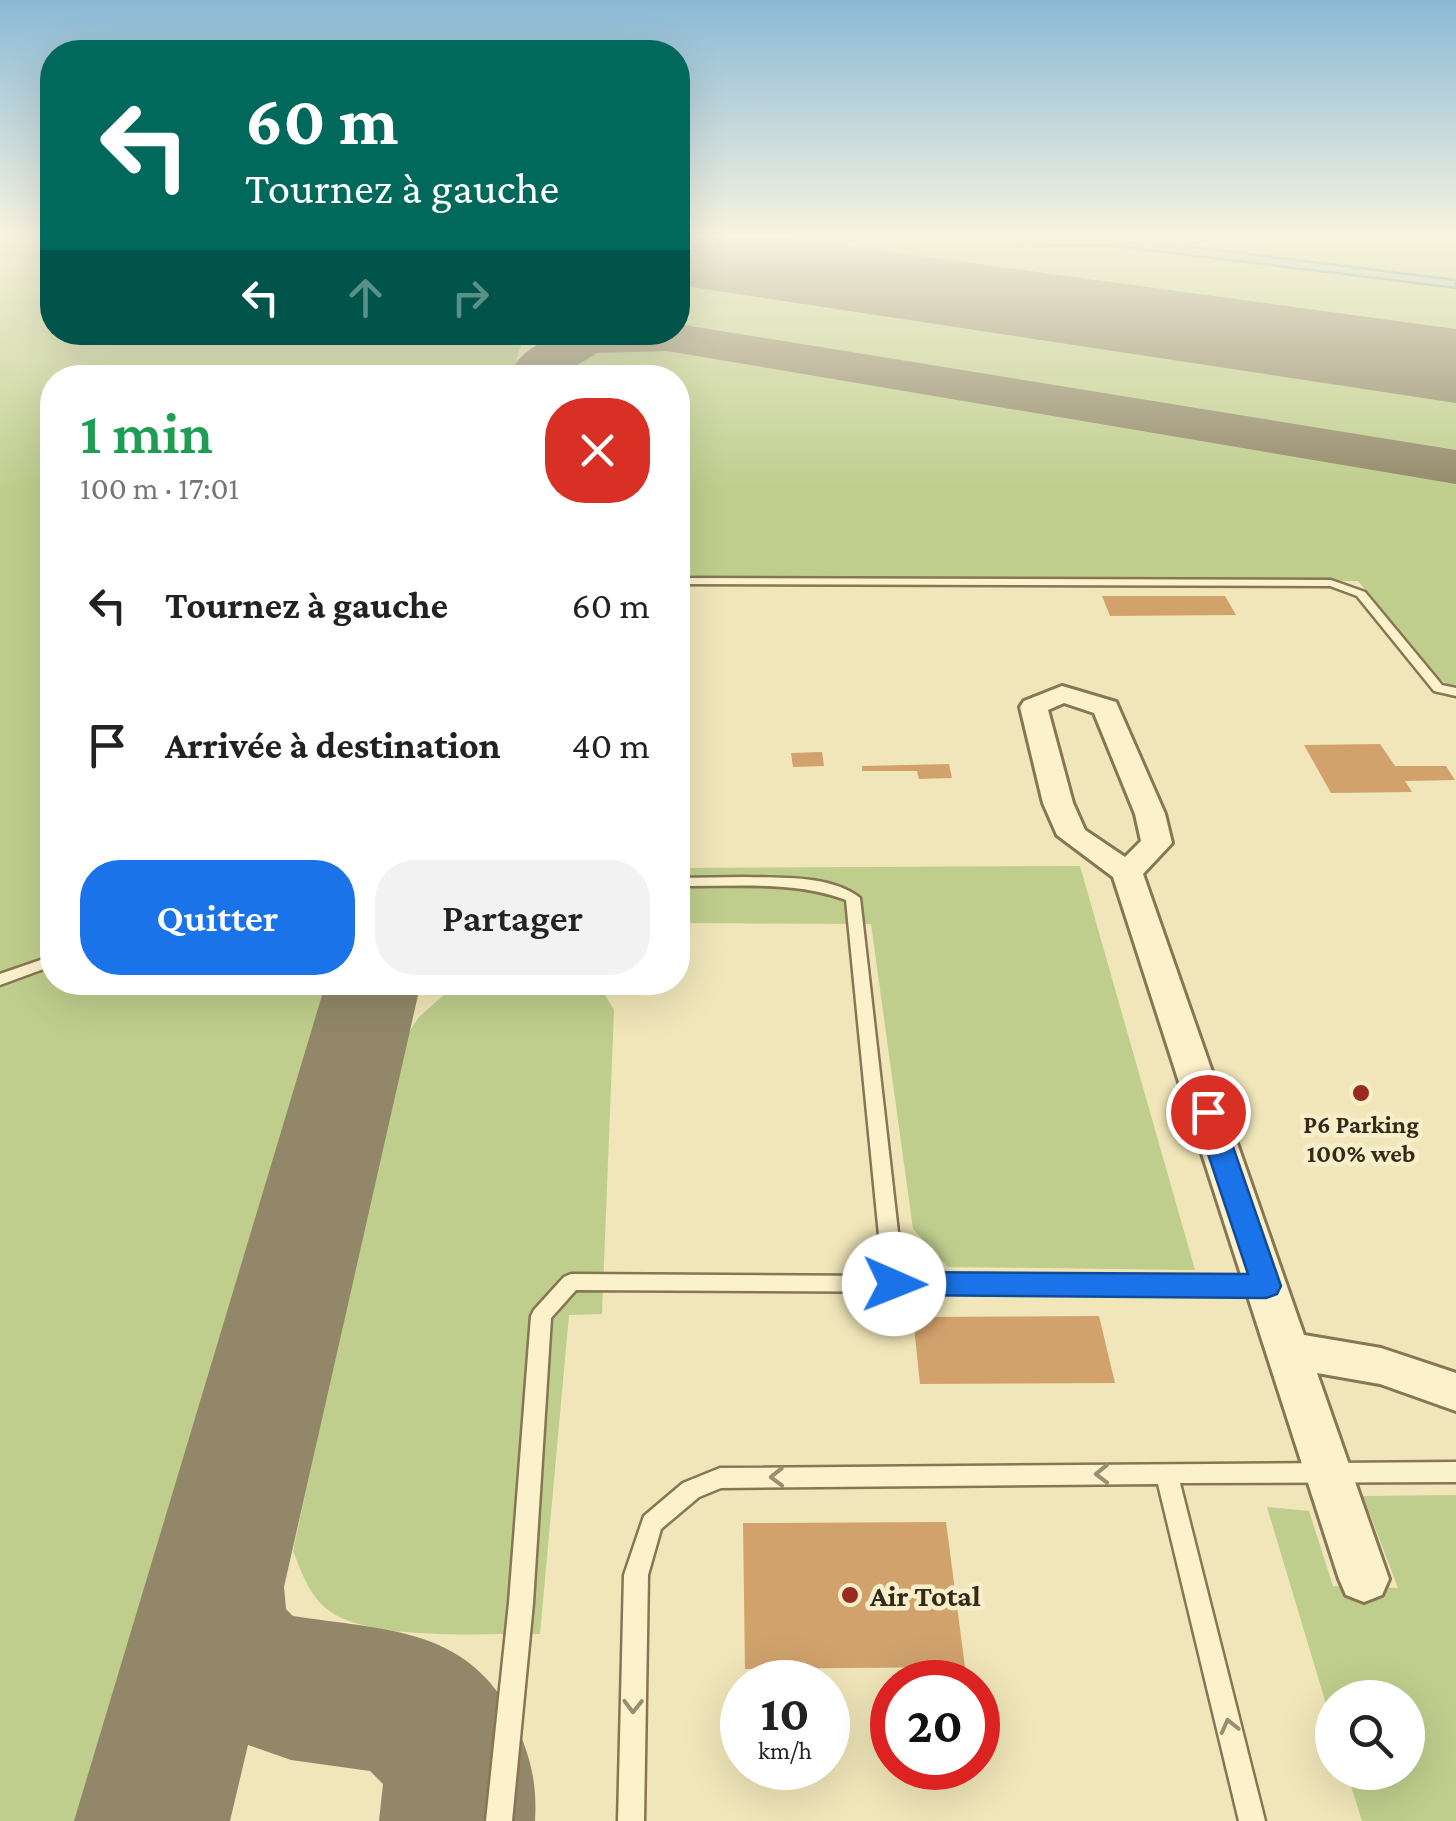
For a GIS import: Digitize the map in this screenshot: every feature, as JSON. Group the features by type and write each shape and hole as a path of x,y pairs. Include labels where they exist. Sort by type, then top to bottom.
{"street":[{"path":"1127,872 1157,844 1150,814 1106,708 1062,694 1034,706 1058,803 1072,835 1127,872 1364,1579"},
{"path":"1288,1350 1381,1366 1456,1392"}],"lane":[{"path":"690,582 1331,583 1361,594 1438,688 1456,692"},
{"path":"690,882 805,885 836,890 853,898 894,1284"},
{"path":"0,980 40,965"},
{"path":"499,1821 521,1603 542,1316 572,1282 1266,1286"},
{"path":"631,1821 636,1575 652,1523 690,1490 720,1478 1456,1472"},
{"path":"1167,1474 1252,1821"}],"green space":[{"path":"0,322 40,322 40,345 521,345 515,365 40,365 40,995 327,995 81,1821 0,1821"},
{"path":"690,322 1063,322 1456,379 1456,458 690,333"},
{"path":"1242,322 1456,322 1456,352"},
{"path":"677,348 1456,478 1456,689 1438,678 1358,581 690,577 690,365 563,365 599,349"},
{"path":"1080,866 1195,1270 948,1267 913,1229 871,924 690,923 690,868"},
{"path":"444,995 605,995 614,1010 602,1314 569,1315 540,1634 429,1634 347,1620 316,1598 293,1551 403,1041 419,1017"},
{"path":"1456,1495 1456,1821 1362,1821 1352,1790 1425,1790 1425,1680 1319,1680 1267,1507 1309,1511 1333,1586 1398,1588 1363,1496"}],"building":[{"path":"1102,596 1225,596 1236,615 1110,616"},
{"path":"1380,744 1395,766 1446,766 1455,780 1405,781 1412,792 1331,793 1304,745"},
{"path":"822,752 824,766 793,767 791,753"},
{"path":"949,764 952,778 919,779 917,771 862,771 862,766"},
{"path":"1099,1316 1115,1383 920,1384 913,1317"},
{"name":"Air Total","path":"946,1522 964,1660 870,1660 870,1668 850,1668 850,1660 745,1660 743,1523"}],"taxiway":[{"path":"690,340 1456,467"},
{"path":"541,365 574,345"},
{"path":"152,1821 371,995"},
{"path":"214,1587 217,1623 227,1650 244,1668 291,1688 393,1702 431,1725 449,1749 459,1775 457,1821"}],"runway":[{"path":"1150,322 1456,366"}],"place":[{"name":"P6 Parking 100% web","path":"1361,1093"},
{"name":"Air Total","path":"850,1595"}],"route":[{"path":"894,1284 1266,1286 1208,1112"}]}
